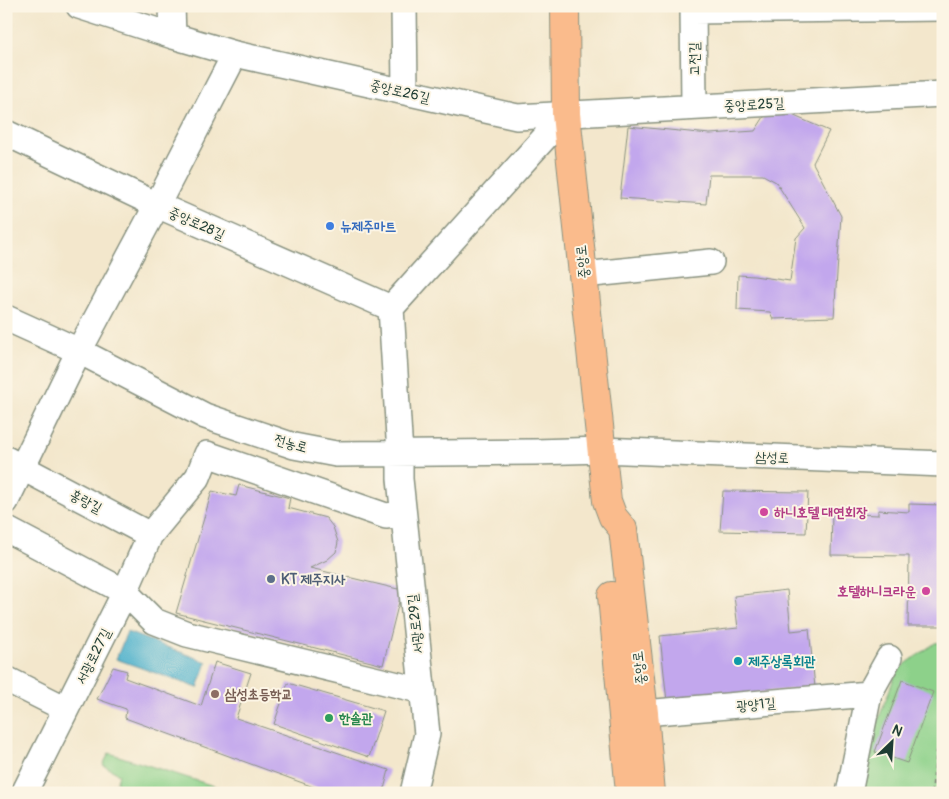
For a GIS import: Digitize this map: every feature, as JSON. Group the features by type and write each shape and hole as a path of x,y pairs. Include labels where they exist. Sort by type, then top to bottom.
{"main road":[{"name":"중앙로","path":"564,6 566,114 607,501 612,517 623,529 651,793"},
{"name":"중앙로","path":"612,517 606,528 630,793"}],"street":[{"name":"중앙로26길","path":"79,6 235,54 517,117 566,114"},
{"path":"172,6 173,36"},
{"path":"404,6 405,92"},
{"name":"고전길","path":"694,107 693,9 943,8"},
{"path":"6,501 15,463 79,351 235,54"},
{"name":"중앙로25길","path":"566,114 943,94"},
{"path":"400,454 391,308 566,114"},
{"name":"중앙로28길","path":"6,133 157,205 391,308"},
{"path":"583,276 711,262"},
{"name":"전농로","path":"6,318 79,351 205,416 294,446 336,454 602,450"},
{"name":"삼성로","path":"602,450 943,464"},
{"name":"서광로27길","path":"24,793 155,528 198,477 207,454 386,516 403,514"},
{"name":"서광로29길","path":"400,454 403,514 427,734 413,793"},
{"name":"홍랑길","path":"15,463 155,528"},
{"path":"6,529 125,592 154,622 187,634 423,691"},
{"path":"850,793 869,694 889,658"},
{"path":"6,679 66,709"},
{"name":"광양1길","path":"644,713 869,694"}],"path":[{"path":"932,793 937,752 943,742"}],"green space":[{"path":"943,642 943,793 861,793 869,744 897,670 935,643"},
{"path":"109,753 236,793 113,793 119,774 103,765"}],"water":[{"path":"127,632 207,662 198,688 116,659"}],"building":[{"path":"771,106 829,131 813,163 841,216 834,317 773,319 770,312 737,310 738,275 790,281 796,238 805,228 776,182 763,175 709,175 706,204 620,198 628,126 710,134 755,131"},
{"name":"KT 제주지사","path":"239,485 290,498 288,508 326,518 333,527 338,542 336,552 327,560 310,568 402,590 383,665 176,613 212,491 236,496"},
{"name":"하니호텔 대연회장","path":"723,491 808,492 806,533 720,531"},
{"name":"호텔하니크라운","path":"909,504 943,505 943,626 908,626 909,556 831,555 832,513 878,515 878,510 909,512"},
{"name":"제주상록회관","path":"787,590 791,631 809,629 815,687 667,702 660,636 738,628 734,596"},
{"name":"삼성초등학교","path":"215,662 251,673 236,718 389,770 383,793 364,793 360,791 360,793 330,793 125,718 126,709 97,699 113,667 127,671 125,678 201,706"},
{"path":"902,680 933,692 907,763 875,752"},
{"name":"한솔관","path":"288,683 384,711 369,757 274,724"}],"place":[{"name":"뉴제주마트","path":"330,226"},
{"name":"하니호텔 대연회장","path":"764,512"},
{"name":"KT 제주지사","path":"271,579"},
{"name":"호텔하니크라운","path":"926,591"},
{"name":"제주상록회관","path":"738,661"},
{"name":"삼성초등학교","path":"215,694"},
{"name":"한솔관","path":"329,718"}]}
